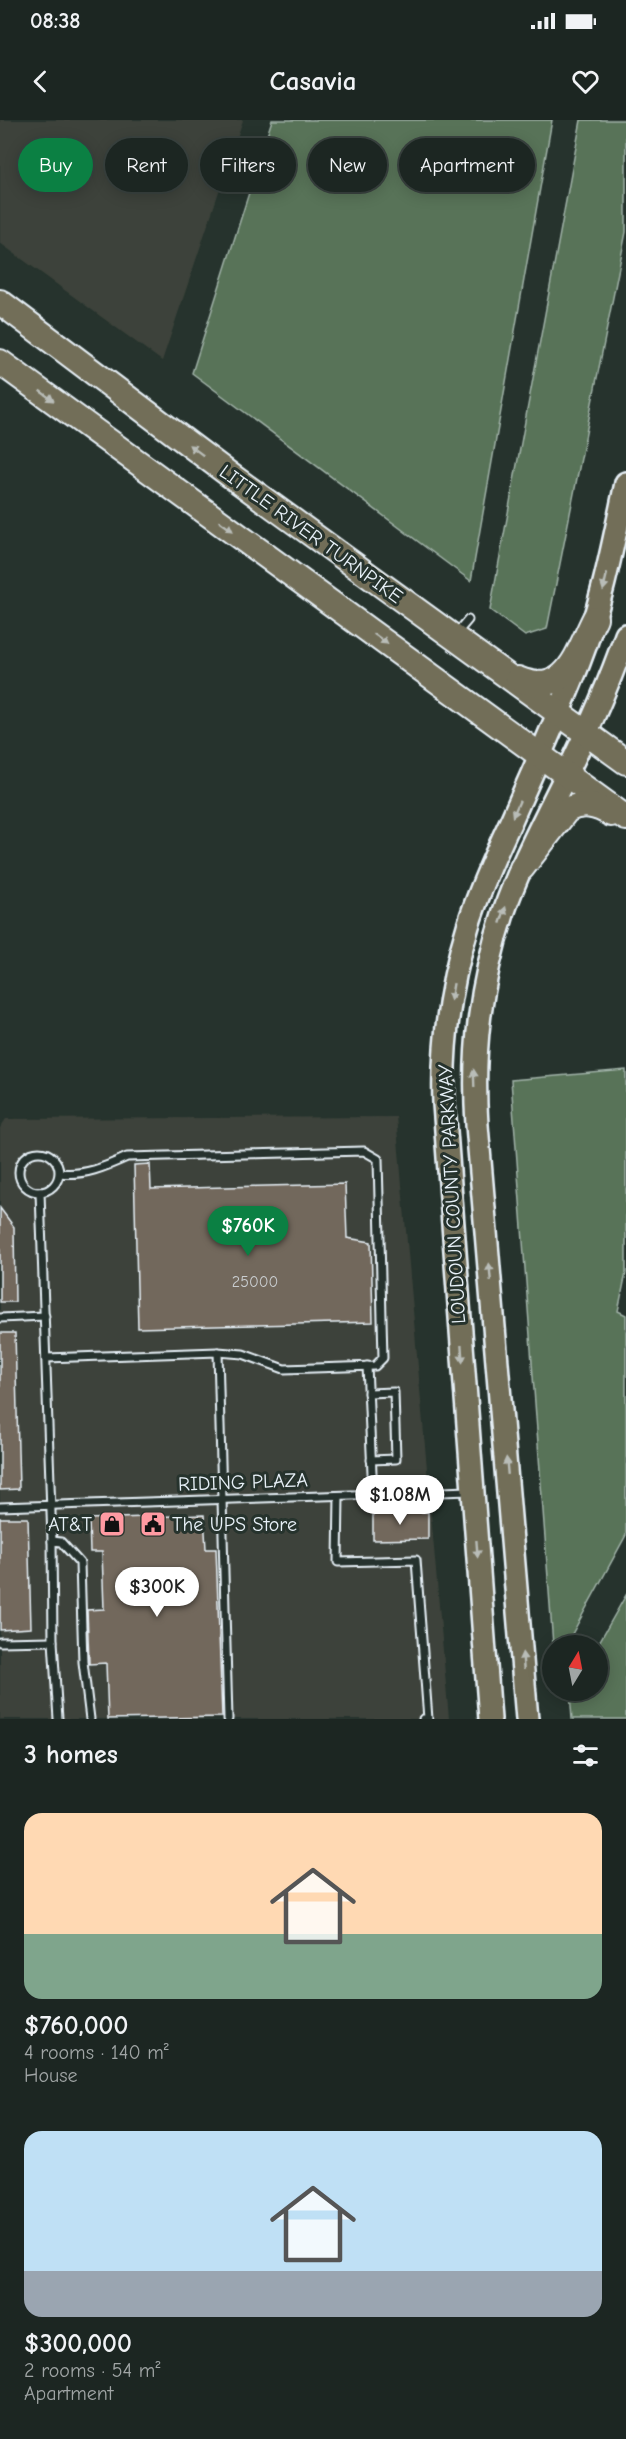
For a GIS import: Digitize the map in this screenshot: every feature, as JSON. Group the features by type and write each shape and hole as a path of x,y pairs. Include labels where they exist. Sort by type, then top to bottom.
{"highway":[{"name":"LITTLE RIVER TURNPIKE","path":"0,302 221,468 461,629 493,666 626,762"},
{"path":"0,362 626,820"},
{"path":"493,666 529,683 547,685 569,668 595,618"},
{"path":"522,868 559,818 575,806 598,807 626,820"}],"main road":[{"name":"LOUDOUN COUNTY PARKWAY","path":"490,1719 444,1104 443,1068 447,1025 460,954 474,908 557,712 602,597 626,483"},
{"name":"LOUDOUN COUNTY PARKWAY","path":"527,1719 477,1125 474,1067 477,1024 488,963 504,912 522,868 608,685 626,635"}],"lane":[{"path":"39,1151 52,1155 59,1166 60,1173 51,1188 40,1192 28,1189 21,1179 20,1166 27,1156 39,1151"},
{"path":"46,1358 218,1352 243,1354 284,1369 375,1366 382,1358 383,1348 378,1159 364,1151 127,1157 103,1168 73,1175 60,1173"},
{"path":"40,1192 52,1541 53,1641 58,1719"},
{"path":"0,1318 45,1316"},
{"path":"218,1352 228,1719"},
{"path":"368,1366 372,1494"},
{"path":"368,1393 394,1392 396,1459 371,1460"},
{"name":"RIDING PLAZA","path":"0,1507 473,1490"},
{"path":"339,1496 338,1562 416,1560 428,1719 423,1719"},
{"path":"52,1541 62,1542 80,1563 82,1662 90,1719"},
{"path":"0,1642 53,1641"}],"shaded area":[{"path":"0,120 243,120 237,138 200,138 200,192 219,192 162,361 0,243"},
{"path":"396,1117 449,1719 0,1719 0,1128 6,1119"}],"green space":[{"path":"272,120 552,120 471,581 192,373 249,192 296,192 296,138 266,138"},
{"path":"581,120 626,120 626,232 547,629 525,636 490,610"},
{"path":"626,1070 626,1273 618,1311 626,1315 626,1535 571,1635 552,1635 511,1080"},
{"path":"626,1595 626,1719 572,1719 571,1701 608,1701 608,1635 603,1635"}],"building":[{"path":"150,1164 151,1189 345,1184 347,1238 371,1242 373,1322 138,1328 134,1165"},
{"path":"0,1208 14,1227 15,1302 0,1302"},
{"path":"0,1333 15,1333 19,1489 0,1490"},
{"path":"428,1512 428,1539 373,1540 373,1513"},
{"path":"204,1515 206,1549 216,1549 222,1717 108,1719 106,1663 89,1664 87,1610 104,1609 102,1552 90,1552 89,1519"},
{"path":"0,1518 28,1518 31,1628 0,1630"}],"place":[{"name":"AT&T","path":"112,1524"},
{"name":"The UPS Store","path":"153,1524"}]}
